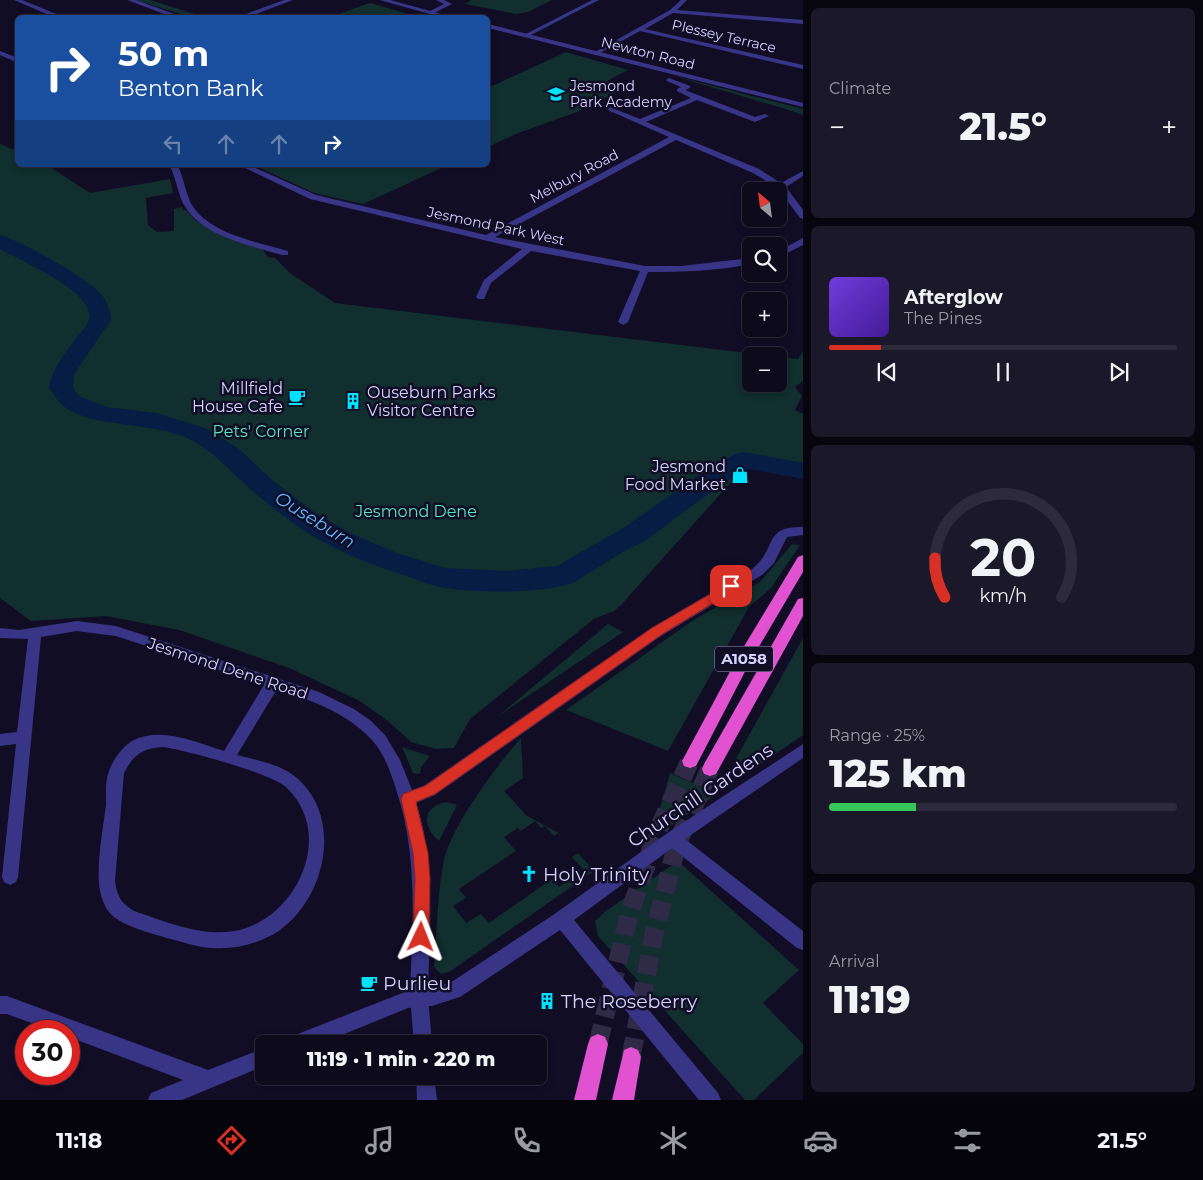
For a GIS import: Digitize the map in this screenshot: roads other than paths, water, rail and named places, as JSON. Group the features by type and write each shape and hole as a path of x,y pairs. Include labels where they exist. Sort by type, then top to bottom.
{"highway":[{"name":"A1058","path":"690,762 745,657 803,560"},
{"name":"A1058","path":"710,769 803,603"},
{"path":"584,1100 598,1044"},
{"path":"623,1100 631,1056"}],"street":[{"path":"17,0 55,15"},
{"path":"130,0 173,15"},
{"path":"259,0 276,5"},
{"path":"247,15 290,0"},
{"path":"383,0 442,15"},
{"path":"432,12 450,4 439,0"},
{"path":"525,36 596,0"},
{"path":"596,53 672,11 684,0"},
{"path":"672,11 803,22"},
{"name":"Newton Road","path":"490,27 803,105"},
{"name":"Plessey Terrace","path":"639,29 803,67"},
{"path":"0,53 15,60"},
{"path":"669,80 688,87 679,90 755,120 765,116"},
{"path":"639,122 697,98"},
{"path":"604,107 756,171 775,182"},
{"name":"Melbury Road","path":"486,239 675,137"},
{"path":"174,167 188,203 199,218 247,242 285,252"},
{"name":"Jesmond Park West","path":"247,167 313,197 529,248 645,269 681,269 742,263"},
{"path":"788,182 803,173"},
{"path":"788,195 803,216"},
{"path":"787,250 803,241"},
{"path":"481,298 487,282 529,248"},
{"path":"622,322 645,269"},
{"path":"408,799 430,790 656,632 757,572 770,560 776,541 782,534 803,531"},
{"name":"Jesmond Dene Road","path":"0,633 13,635 77,626 116,631 330,702 359,719 384,745 396,766 408,799 420,853 423,878 419,996 422,1035"},
{"path":"10,877 35,633"},
{"path":"227,758 274,682"},
{"path":"0,740 24,737"},
{"path":"160,739 227,758 280,776 289,781 306,798 316,820 318,832 314,863 304,889 293,906 280,919 263,929 232,940 204,940 126,916 111,902 107,881 116,772 122,758 140,743 160,739"},
{"name":"Churchill Gardens","path":"319,1035 408,999 419,996 432,997 454,991 562,919 672,839 803,750"},
{"path":"672,839 803,942"},
{"path":"562,919 711,1100"},
{"path":"0,1005 7,1005 208,1080"},
{"path":"158,1100 255,1061"},
{"path":"426,1085 427,1100"}],"waterway":[{"name":"Ouseburn","path":"0,241 68,278 92,296 98,305 100,320 63,374 61,388 71,401 102,414 156,420 196,433 230,455 263,486 306,519 342,541 387,560 444,578 505,581 563,576 616,543 635,534 711,479 744,460 803,471"}],"tunnel":[{"path":"598,1044 629,915 658,830 689,763"},
{"path":"631,1057 654,934 677,844 710,769"}],"place":[{"name":"Jesmond Park Academy","path":"556,94"},
{"name":"Millfield House Cafe","path":"297,397"},
{"name":"Ouseburn Parks Visitor Centre","path":"353,401"},
{"name":"Jesmond Food Market","path":"740,475"},
{"name":"Holy Trinity","path":"529,874"},
{"name":"Purlieu","path":"369,983"},
{"name":"The Roseberry","path":"547,1001"}],"park label":[{"name":"Pets' Corner","path":"261,431"},
{"name":"Jesmond Dene","path":"416,511"}]}
